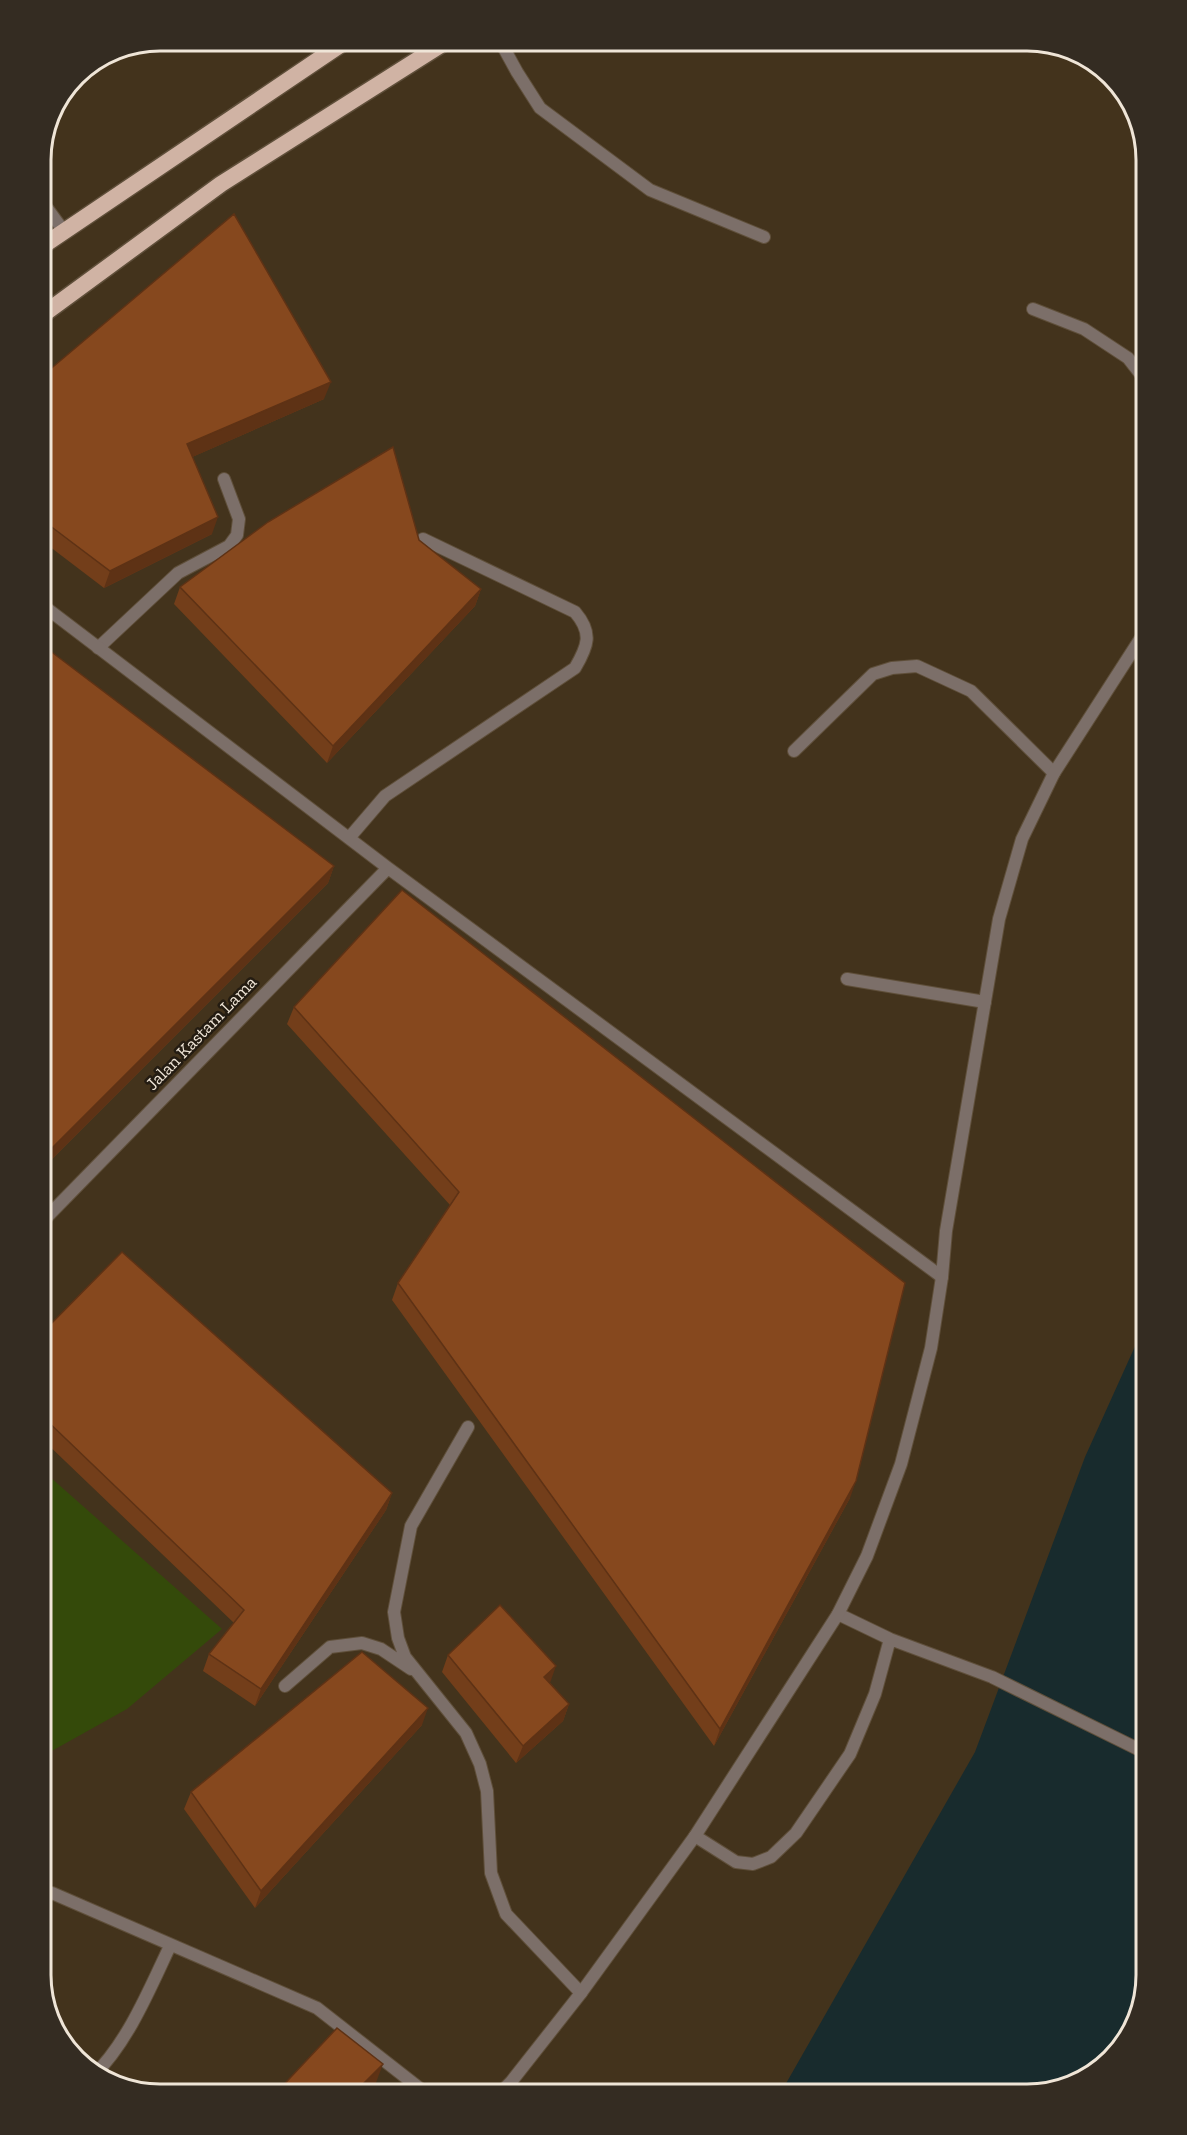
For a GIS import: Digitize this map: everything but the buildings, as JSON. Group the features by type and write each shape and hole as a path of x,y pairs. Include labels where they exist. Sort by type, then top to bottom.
{"highway":[{"path":"51,239 330,51"},
{"path":"51,309 221,184 431,51"}],"street":[{"path":"505,51 540,108 650,190 764,237"},
{"path":"51,214 63,230"},
{"path":"1033,309 1084,329 1128,358 1136,368"},
{"path":"98,648 178,573 229,546 237,535 238,519 224,479"},
{"path":"349,838 385,796 575,668 584,652 588,636 582,620 574,612 423,539"},
{"path":"51,612 388,868 942,1277"},
{"path":"509,2084 581,1993 694,1836 838,1614 867,1556 901,1464 931,1348 942,1277 946,1231 999,919 1022,839 1054,773 1136,646"},
{"path":"794,751 873,674 892,668 917,666 971,691 1054,773"},
{"name":"Jalan Kastam Lama","path":"51,1207 388,868"},
{"path":"847,979 985,1002"},
{"path":"468,1427 411,1526 394,1612 398,1638 405,1657 466,1733 480,1764 487,1791 490,1873 506,1914 581,1993"},
{"path":"838,1614 890,1640 992,1677 1136,1749"},
{"path":"694,1836 736,1862 753,1864 771,1857 795,1833 850,1754 875,1695 890,1640"},
{"path":"285,1686 330,1647 362,1643 381,1649 420,1674"},
{"path":"51,1893 317,2008 414,2084"},
{"path":"102,2067 136,2016 170,1946"}],"green space":[{"path":"51,1478 222,1629 127,1709 51,1751"}],"water":[{"path":"1136,1344 1136,1976 1134,1997 1125,2023 1118,2036 1094,2062 1069,2076 1049,2082 1035,2084 786,2084 975,1752 1085,1457"}]}
